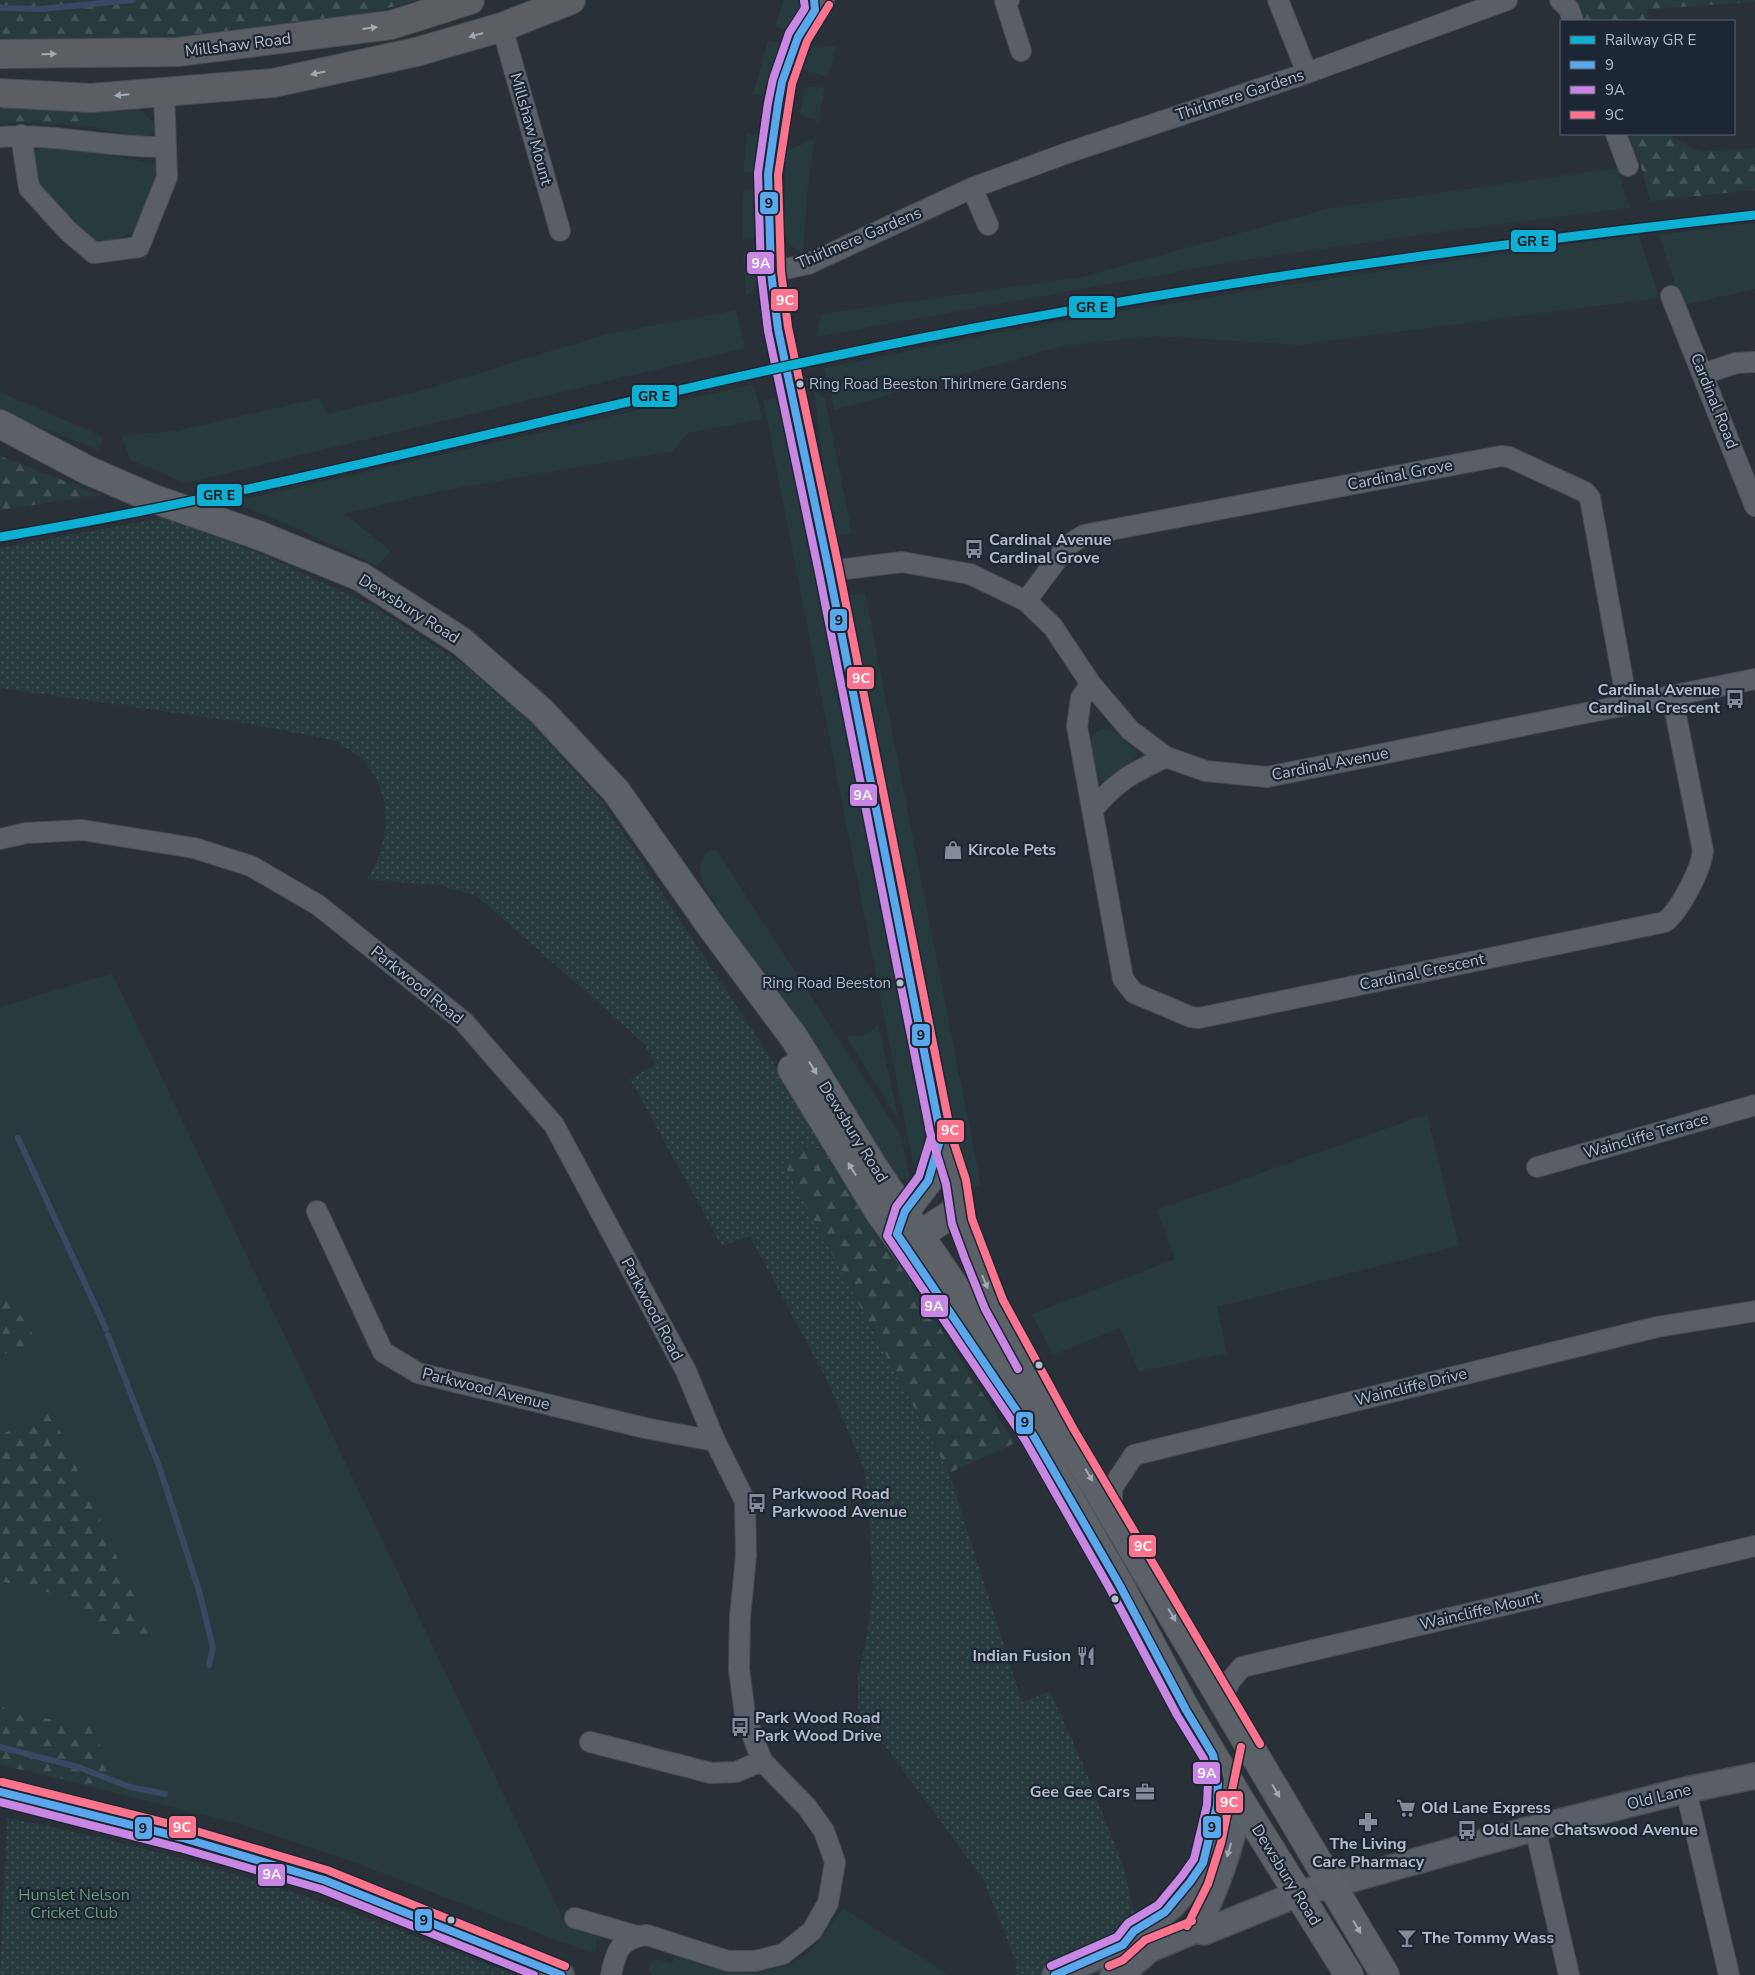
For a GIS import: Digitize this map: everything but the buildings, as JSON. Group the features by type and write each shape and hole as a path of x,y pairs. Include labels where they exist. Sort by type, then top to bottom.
{"highway":[{"name":"Millshaw Road","path":"0,54 178,52 391,25 470,0"},
{"path":"0,93 91,98 164,90 273,83 416,52 502,27 571,0"}],"main road":[{"path":"816,3 798,36 781,89 768,174 771,272 778,329 829,571 941,1137 956,1182 962,1222 994,1304 1064,1433"},
{"name":"Dewsbury Road","path":"1,425 86,470 137,492 258,535 361,577 461,641 541,711 616,791 713,929 817,1112 878,1210 908,1227 999,1352 1064,1433 1385,1975"},
{"path":"908,1227 928,1181 941,1137"},
{"path":"908,1227 953,1213 958,1202"},
{"name":"Dewsbury Road","path":"908,1227 1115,1576 1186,1710 1349,1975"},
{"path":"1241,1802 1251,1749"}],"street":[{"path":"1009,0 1005,1 1021,51"},
{"path":"1278,0 1307,73"},
{"name":"Thirlmere Gardens","path":"771,272 808,264 972,188 1070,152 1307,73 1507,0"},
{"path":"1560,0 1569,10 1574,20"},
{"name":"Millshaw Mount","path":"502,27 560,231"},
{"path":"22,135 29,188 68,231 94,253 139,247 167,177 164,90"},
{"path":"0,137 22,135 52,136 137,147 165,147"},
{"path":"1616,135 1628,166"},
{"path":"972,188 988,225"},
{"name":"Cardinal Road","path":"1671,296 1755,506"},
{"path":"1703,374 1736,363 1755,362"},
{"name":"Cardinal Grove","path":"1026,602 1067,546 1084,535 1500,456 1509,457 1584,492 1590,498 1627,704"},
{"name":"Cardinal Avenue","path":"829,571 902,562 970,574 1026,602 1053,627 1090,684 1130,730 1166,756 1206,772 1234,776 1267,777 1755,679"},
{"name":"Cardinal Crescent","path":"1090,684 1081,698 1077,726 1123,979 1134,993 1192,1017 1199,1018 1665,922 1673,915 1702,862 1703,851 1672,696"},
{"path":"1092,809 1109,790 1126,776 1166,756"},
{"name":"Parkwood Road","path":"0,839 26,833 82,830 194,848 251,866 318,905 463,1021 554,1125 686,1371 715,1441 745,1501 746,1556 740,1617 739,1668 745,1715 762,1761 807,1807 824,1830 835,1862 828,1903 812,1931 783,1954 756,1961 728,1961 647,1935 637,1936 575,1918"},
{"name":"Waincliffe Terrace","path":"1537,1167 1755,1105"},
{"name":"Parkwood Avenue","path":"317,1211 383,1352 418,1373 645,1428 715,1441"},
{"name":"Waincliffe Drive","path":"1112,1515 1112,1488 1134,1455 1657,1327 1755,1311"},
{"name":"Waincliffe Mount","path":"1222,1699 1230,1681 1242,1667 1755,1546"},
{"path":"590,1742 711,1774 736,1772 762,1761"},
{"path":"1055,1975 1123,1945 1134,1931 1152,1922 1176,1901 1203,1863 1218,1799 1213,1755"},
{"name":"Old Lane","path":"1150,1949 1196,1930 1204,1932 1298,1894 1536,1828 1686,1790 1755,1776"},
{"path":"1686,1790 1729,1975"},
{"path":"0,1792 184,1838 324,1880 561,1975"},
{"path":"1196,1930 1217,1888 1231,1846 1241,1802"},
{"path":"1536,1828 1569,1975"},
{"path":"611,1975 615,1958 624,1942 637,1936"},
{"path":"1123,1945 1150,1949"},
{"path":"1113,1975 1128,1968 1150,1949"}],"green space":[{"path":"0,0 419,0 349,18 195,41 0,43"},
{"path":"784,0 804,0 806,6 791,32 775,27"},
{"path":"1575,0 1755,0 1755,2 1647,9 1648,20 1584,20"},
{"path":"768,40 788,43 771,98 753,94"},
{"path":"837,45 827,77 801,69 811,47"},
{"path":"825,86 818,122 800,114 806,87"},
{"path":"135,106 155,123 154,130 150,135 131,135 89,127 91,107"},
{"path":"91,107 89,127 33,122 0,123 0,108"},
{"path":"747,133 765,136 762,174 743,172"},
{"path":"1628,135 1669,135 1700,152 1755,148 1755,190 1650,201 1641,166"},
{"path":"815,139 808,185 803,254 790,245 784,233 786,151"},
{"path":"45,143 152,163 158,173 158,177 148,205 135,230 114,240 90,240 39,187 34,178 35,152"},
{"path":"1617,168 1630,208 1434,233 1232,262 816,337 821,314 1082,277 1330,208"},
{"path":"743,189 761,190 759,237 742,239"},
{"path":"1755,223 1755,289 1682,306 1659,235"},
{"path":"1639,235 1659,298 1299,345 1154,336 1063,346 835,410 824,368 973,337 1177,302"},
{"path":"760,250 758,282 746,295 743,254"},
{"path":"736,310 745,348 186,483 130,460 121,435 175,431 319,398 328,414 423,390 603,335"},
{"path":"754,384 762,419 688,433 673,451 441,491 345,514 391,551 377,566 294,527 232,502"},
{"path":"814,391 825,398 852,534 836,534 823,466"},
{"path":"0,392 104,437 98,450 0,411"},
{"path":"779,397 926,1130 916,1178 763,400"},
{"path":"0,456 101,495 0,510"},
{"path":"163,518 257,552 371,605 463,664 527,719 604,804 830,1149 797,1147 784,1164 949,1473 1022,1702 1050,1691 1083,1764 1124,1868 1134,1912 1115,1975 1016,1975 1016,1962 983,1879 858,1709 858,1676 867,1635 873,1588 868,1500 864,1469 827,1380 750,1236 722,1246 630,1079 655,1065 645,1044 477,896 439,885 367,880 378,859 385,832 385,803 377,780 363,759 336,741 247,723 0,688 0,548"},
{"path":"865,593 981,1186 965,1189 847,595"},
{"path":"1104,729 1113,730 1138,754 1137,757 1104,781 1095,775 1090,748 1093,736 1097,731"},
{"path":"710,850 716,850 721,857 900,1134 910,1178 898,1180 891,1176 706,890 700,874 700,868 702,859"},
{"path":"112,973 563,1919 590,1928 597,1936 596,1950 591,1953 353,1862 250,1827 0,1764 0,1007"},
{"path":"878,1024 899,1121 846,1036 864,1035"},
{"path":"1427,1114 1459,1246 1217,1307 1227,1353 1139,1372 1120,1328 1053,1355 1032,1314 1175,1259 1157,1210"},
{"path":"797,1147 830,1149 893,1256 1015,1443 949,1473 784,1164"},
{"path":"0,1280 42,1350 0,1354"},
{"path":"50,1409 154,1639 108,1640 60,1595 0,1581 0,1436"},
{"path":"0,1705 11,1712 92,1727 116,1781 85,1784 0,1765"},
{"name":"Hunslet Nelson Cricket Club","path":"7,1818 96,1837 183,1859 269,1885 375,1921 515,1975 0,1975"},
{"path":"843,1908 949,1975 652,1975 649,1969 652,1961 655,1959 672,1963 675,1956 723,1972 759,1973 788,1965 812,1950"}],"waterway":[{"path":"0,8 41,9 133,0"},
{"path":"18,1138 106,1329"},
{"path":"108,1335 160,1469 200,1594 213,1648 209,1665"},
{"path":"0,1747 78,1767 130,1787 165,1794"}],"transit line":[{"name":"9","path":"814,0 815,10 798,37 782,82 778,104 768,174 771,272 778,329 829,571 941,1137 928,1181 905,1211 897,1234"},
{"name":"9A","path":"804,1 805,8 789,33 773,79 768,103 758,173 761,273 768,331 819,573 931,1137 919,1176 896,1207 887,1236 1025,1440 1110,1589 1177,1715 1204,1759 1208,1781 1207,1805 1194,1859 1158,1905 1128,1923 1117,1937 1051,1966"},
{"name":"9C","path":"829,5 807,41 792,84 778,175 781,271 788,327 839,569 951,1134 966,1180 972,1219 1003,1300 1073,1428 1260,1744"},
{"path":"0,537 103,519 205,498 713,382 931,336 1048,314 1166,294 1401,259 1755,215"},
{"name":"9A","path":"929,1129 946,1184 952,1224 985,1309 1018,1369"},
{"name":"9","path":"897,1234 1033,1435 1119,1584 1186,1710 1213,1755 1218,1780 1217,1806 1203,1863 1190,1882 1165,1912 1134,1931 1123,1945 1055,1975"},
{"name":"9C","path":"1187,1926 1208,1884 1221,1843 1241,1747"},
{"name":"9C","path":"2,1782 186,1828 327,1870 565,1966"},
{"name":"9","path":"0,1792 183,1838 324,1880 561,1975"},
{"name":"9A","path":"0,1802 180,1848 321,1889 534,1975"},
{"name":"9C","path":"1109,1966 1123,1960 1145,1940 1192,1921"}],"place":[{"name":"Ring Road Beeston Thirlmere Gardens","path":"800,384"},
{"name":"Cardinal Avenue Cardinal Grove","path":"974,549"},
{"name":"Cardinal Avenue Cardinal Crescent","path":"1735,699"},
{"name":"Kircole Pets","path":"953,850"},
{"name":"Ring Road Beeston","path":"900,983"},
{"name":"Parkwood Road Parkwood Avenue","path":"757,1503"},
{"name":"Indian Fusion","path":"1086,1656"},
{"name":"Park Wood Road Park Wood Drive","path":"740,1727"},
{"name":"Gee Gee Cars","path":"1145,1792"},
{"name":"Old Lane Express","path":"1406,1808"},
{"name":"The Living Care Pharmacy","path":"1368,1822"},
{"name":"Old Lane Chatswood Avenue","path":"1467,1830"},
{"name":"The Tommy Wass","path":"1407,1938"}]}
